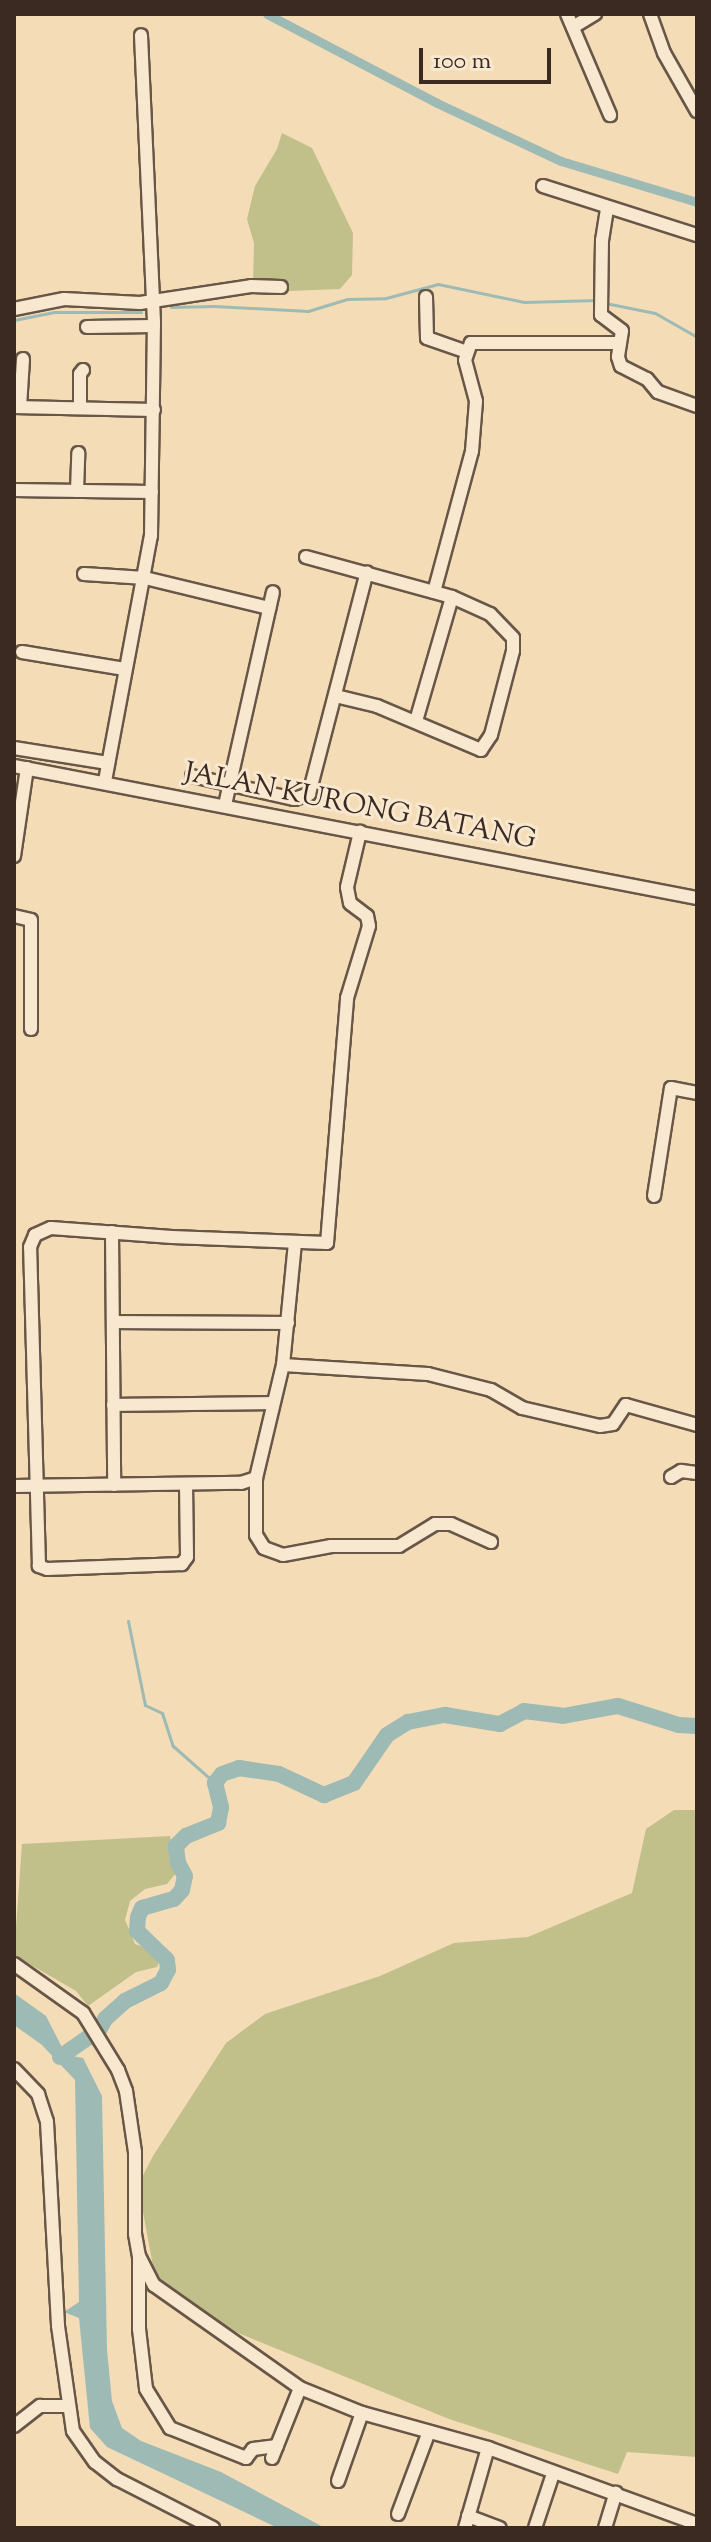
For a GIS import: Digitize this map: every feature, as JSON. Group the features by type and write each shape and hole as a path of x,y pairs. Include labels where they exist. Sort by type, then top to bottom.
{"street":[{"path":"567,14 610,115"},
{"path":"573,27 595,14"},
{"path":"650,14 664,53 697,111"},
{"path":"105,781 145,578 152,492 154,326 141,35"},
{"path":"543,186 607,209 697,235"},
{"path":"607,209 602,251 602,310 603,317 622,331 618,357 625,370 647,379 658,392 697,406"},
{"path":"14,309 64,299 116,303 251,286 281,287"},
{"path":"426,297 427,338 467,352"},
{"path":"87,327 154,326"},
{"path":"434,592 466,483 474,442 476,408 466,367 471,343 620,343"},
{"path":"23,359 17,407 154,410"},
{"path":"80,408 80,374 83,370"},
{"path":"77,491 78,453"},
{"path":"14,490 152,492"},
{"path":"306,557 452,597 490,614 513,638 511,663 491,735 478,751 416,721 336,696"},
{"path":"192,776 305,798 312,787 367,572"},
{"path":"84,574 145,578 269,608"},
{"path":"225,805 273,592"},
{"path":"416,721 452,597"},
{"path":"22,652 125,669"},
{"path":"14,748 108,763"},
{"path":"14,856 20,767"},
{"name":"JALAN KURONG BATANG","path":"20,767 105,781 697,898"},
{"path":"186,1484 187,1557 182,1564 47,1569 37,1562 32,1240 41,1230 51,1228 321,1245 330,1237 347,991 369,926 367,916 350,903 347,887 360,832"},
{"path":"14,916 31,920 31,1029"},
{"path":"654,1196 671,1088 697,1093"},
{"path":"112,1232 114,1485"},
{"path":"295,1243 283,1365 256,1478 256,1535 264,1548 283,1555 331,1546 399,1546 435,1524 451,1524 491,1542"},
{"path":"113,1322 288,1323"},
{"path":"283,1365 358,1367 441,1377 491,1390 522,1408 600,1426 613,1424 626,1405 697,1425"},
{"path":"113,1405 273,1403"},
{"path":"671,1477 681,1471 697,1473"},
{"path":"14,1486 241,1483 256,1478"},
{"path":"14,1964 83,2013 118,2070 129,2109 135,2152 139,2329 146,2389 170,2428 246,2458 253,2449 275,2452 300,2388"},
{"path":"14,2069 38,2094 47,2122 58,2326 67,2406 73,2431 95,2462 151,2499 213,2528"},
{"path":"139,2256 154,2285 300,2388 362,2413 428,2434 488,2448 553,2474 616,2493 677,2523 697,2524"},
{"path":"14,2426 40,2406 67,2406"},
{"path":"338,2481 362,2413"},
{"path":"398,2514 428,2434"},
{"path":"488,2448 466,2522 500,2528"},
{"path":"535,2528 553,2474"},
{"path":"605,2528 616,2493"}],"shaded area":[{"path":"282,133 312,148 353,233 352,275 340,289 289,291 276,284 253,284 254,243 247,219 255,186 277,149"},
{"path":"674,1810 697,1810 697,2457 627,2452 618,2474 449,2419 226,2328 155,2277 138,2185 153,2156 226,2043 265,2014 380,1976 454,1943 528,1937 632,1893 646,1829"},
{"path":"170,1836 177,1872 167,1884 145,1889 130,1901 125,1920 135,1944 162,1953 157,1967 136,1972 88,2006 76,1991 14,1955 22,1844"}],"water":[{"path":"14,1993 46,2016 66,2055 83,2058 102,2096 107,2350 112,2401 122,2428 141,2441 221,2472 325,2528 278,2528 107,2447 90,2428 79,2318 64,2312 79,2302 75,2080 42,2045 14,2025"}],"waterway":[{"path":"267,14 437,103 561,161 697,202"},
{"path":"171,307 308,311 347,299 386,298 438,284 524,302 598,300"},
{"path":"605,303 655,313 697,337"},
{"path":"14,320 54,312 141,312"},
{"path":"128,1621 145,1705 162,1713 173,1746 215,1783"},
{"path":"60,2057 99,2030 105,2019 125,2001 161,1983 168,1970 167,1960 137,1931 138,1917 142,1908 174,1899 182,1890 185,1876 178,1863 176,1846 186,1836 218,1823 221,1807 215,1783 222,1774 239,1768 279,1774 324,1795 354,1783 387,1735 408,1722 445,1715 500,1724 524,1711 563,1716 618,1706 679,1725 697,1726"}]}
